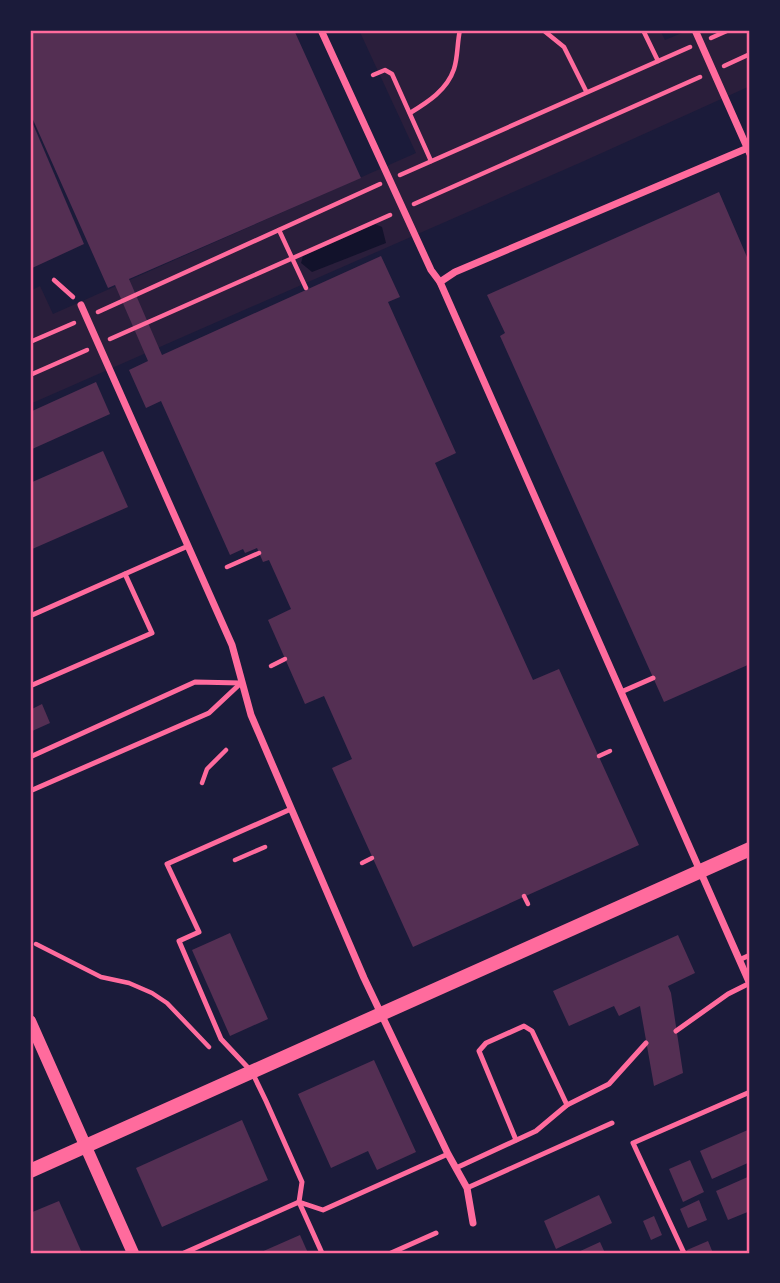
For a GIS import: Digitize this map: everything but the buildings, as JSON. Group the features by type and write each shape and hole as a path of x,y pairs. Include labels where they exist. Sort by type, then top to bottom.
{"main road":[{"path":"30,1171 750,849"}],"street":[{"path":"321,30 431,270 440,282 750,984"},
{"path":"440,282 455,272 749,150 695,30"},
{"path":"81,305 232,645 251,715 380,1015 467,1188 473,1223"},
{"path":"30,1021 133,1253"}],"lane":[{"path":"30,616 188,546"},
{"path":"30,686 152,633 125,574"},
{"path":"621,692 653,678"},
{"path":"30,757 195,682 241,683"},
{"path":"30,792 209,713 241,683"},
{"path":"291,809 167,864 199,932 179,941 221,1039 252,1072 302,1182 299,1202 322,1253"},
{"path":"739,960 750,955"},
{"path":"676,1031 728,994 750,984"},
{"path":"516,1140 479,1051 486,1042 524,1026 532,1031 567,1105"},
{"path":"456,1168 536,1131 567,1105 609,1084 646,1044"},
{"path":"684,1253 633,1143 750,1092"},
{"path":"467,1188 612,1123"},
{"path":"184,1253 299,1202 323,1210 448,1154"},
{"path":"391,1253 436,1233"}],"path":[{"path":"410,113 429,102 451,76 456,62 460,30"},
{"path":"543,30 564,47 586,91"},
{"path":"643,30 658,61"},
{"path":"373,75 385,70 392,74 431,161"},
{"path":"279,230 306,288"},
{"path":"54,280 81,305"},
{"path":"227,567 259,553"},
{"path":"271,666 285,659"},
{"path":"202,783 206,769 226,750"},
{"path":"598,756 610,751"},
{"path":"235,860 265,847"},
{"path":"362,863 372,858"},
{"path":"524,896 527,904"},
{"path":"36,944 102,977 152,993 167,1003 209,1048"}],"shaded area":[{"path":"359,30 660,30 665,40 689,30 750,30 750,86 30,404 30,291 40,286 53,314 416,153"},
{"path":"375,224 382,227 386,243 312,272 301,263 303,256"}]}
